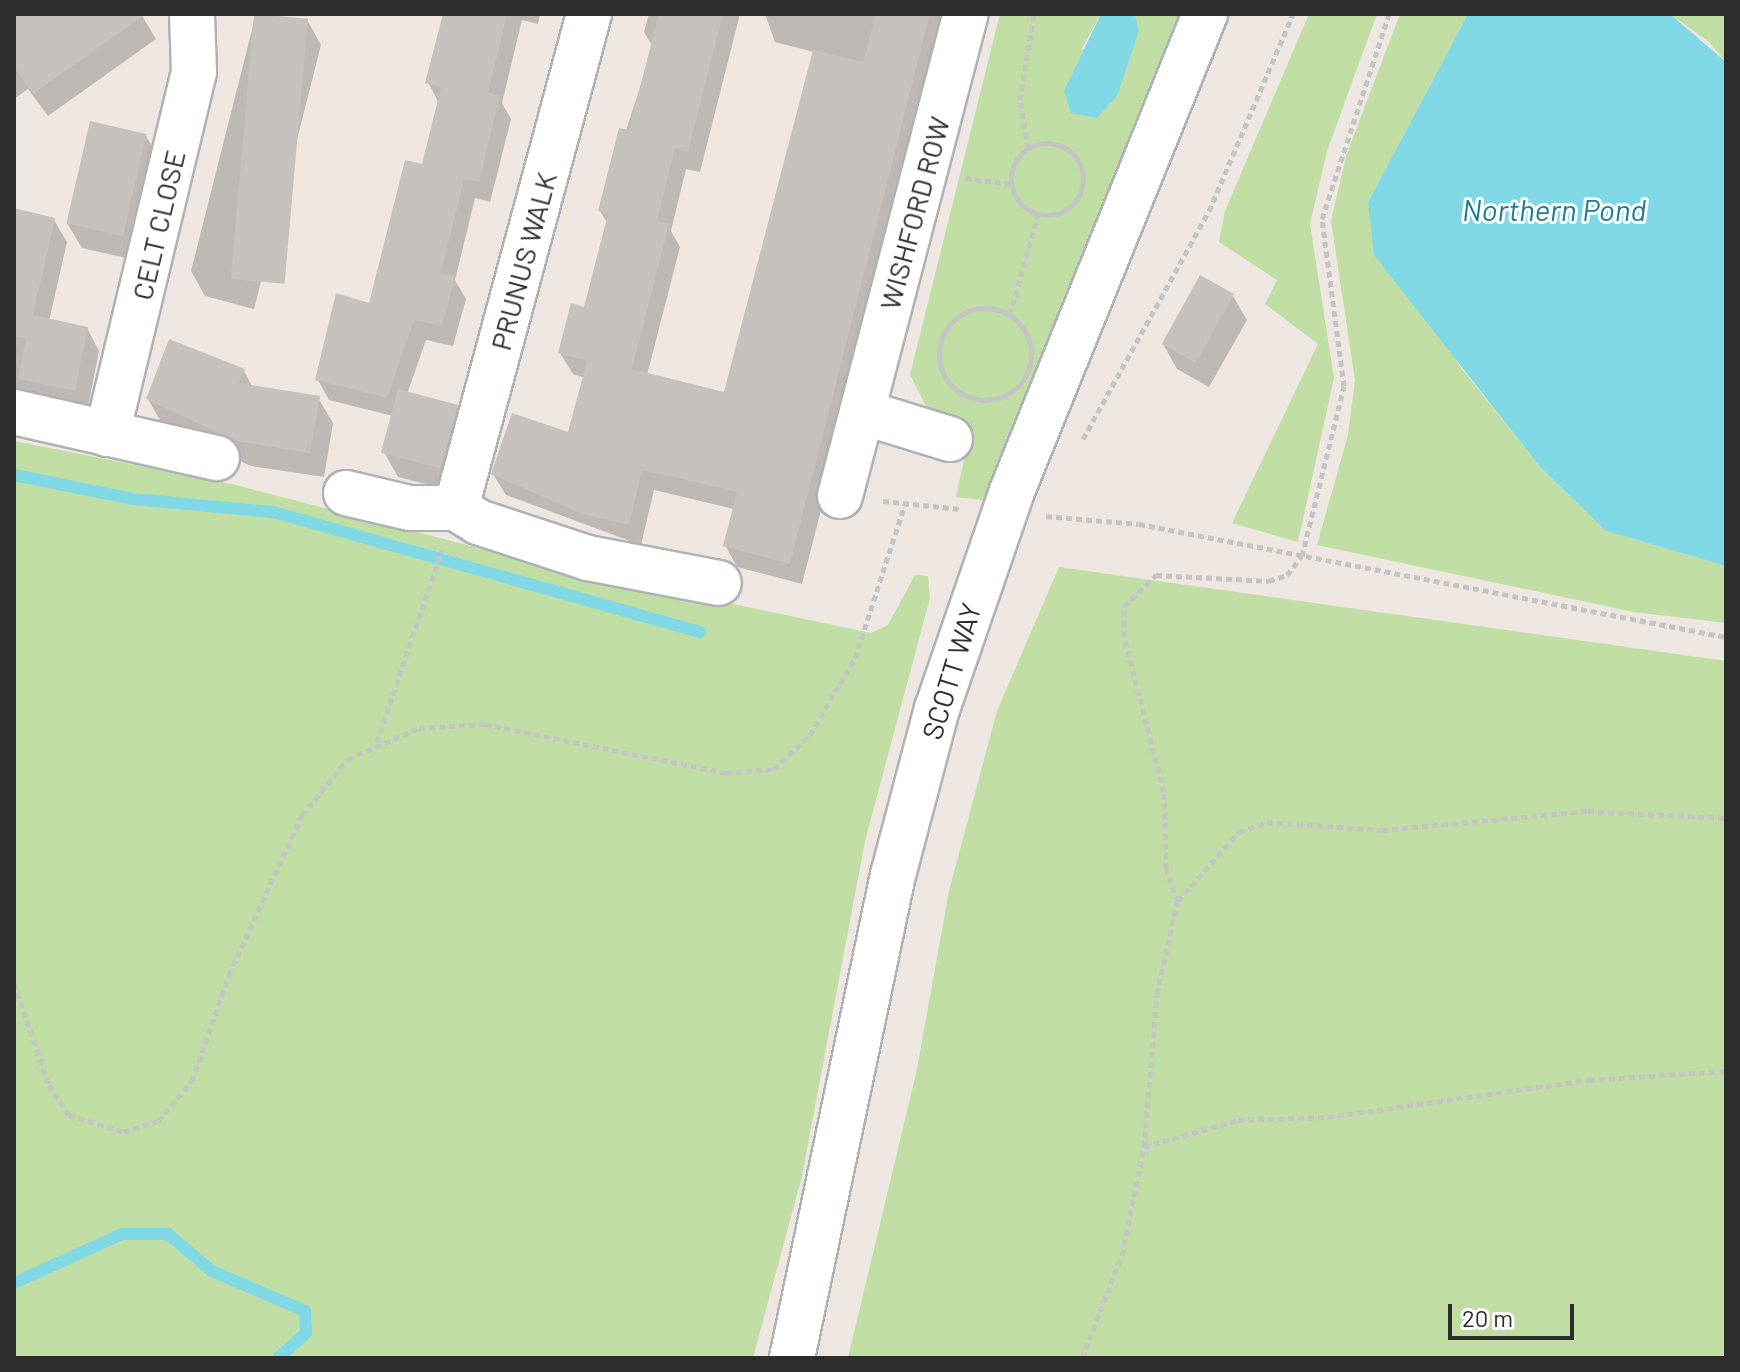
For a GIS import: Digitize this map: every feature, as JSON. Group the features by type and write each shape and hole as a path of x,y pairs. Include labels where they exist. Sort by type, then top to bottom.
{"street":[{"name":"CELT CLOSE","path":"107,434 194,72 192,14"},
{"name":"PRUNUS WALK","path":"451,522 589,14"},
{"name":"WISHFORD ROW","path":"840,496 966,14"},
{"name":"SCOTT WAY","path":"792,1358 890,889 937,709 1007,502 1205,14"},
{"path":"862,412 950,439"},
{"path":"26,415 217,458"},
{"path":"346,493 451,522 511,534 623,566 719,583"}],"path":[{"path":"1028,148 1019,116 1034,14"},
{"path":"1076,451 1209,211 1293,14"},
{"path":"1177,902 1166,869 1164,792 1124,636 1124,606 1156,575 1269,581 1287,575 1302,556 1344,386 1322,219 1389,14"},
{"path":"1062,145 1083,173 1071,206 1038,214 1012,190 1013,166 1028,148 1062,145"},
{"path":"1010,315 1038,214"},
{"path":"973,309 1010,315 1031,343 1020,386 992,401 961,394 941,370 948,326 973,309"},
{"path":"1039,529 1051,503"},
{"path":"14,983 49,1085 69,1115 100,1131 144,1128 169,1114 188,1090 244,938 302,815 348,759 377,742 419,728 485,724 726,773 774,769 810,735 855,658 905,504"},
{"path":"1045,516 1139,524 1726,637"},
{"path":"377,742 451,522"},
{"path":"1082,1358 1122,1255 1144,1147 1157,994 1177,902 1239,832 1267,822 1382,830 1588,811 1726,818"},
{"path":"1144,1147 1238,1120 1328,1117 1589,1080 1726,1071"}],"green space":[{"path":"1000,14 1101,14 1081,50 1139,31 1135,14 1185,14 991,501 956,497 969,436 931,416 910,375"},
{"path":"1309,14 1377,14 1327,151 1310,224 1334,378 1298,542 1232,523 1318,344 1265,304 1277,280 1219,242 1225,211"},
{"path":"1400,14 1468,14 1368,202 1459,365 1540,467 1606,531 1726,566 1726,623 1634,612 1317,545 1348,435 1355,380 1331,221 1346,156"},
{"path":"1670,14 1726,14 1726,62 1709,42"},
{"path":"14,441 232,484 521,559 871,633 888,625 915,575 928,576 930,598 865,841 802,1176 753,1358 14,1358"},
{"path":"1059,567 1726,661 1726,1358 848,1358 917,1069 949,891 997,711"}],"water":[{"path":"1101,14 1135,14 1139,31 1117,96 1097,118 1071,113 1064,91"},
{"name":"Northern Pond","path":"1468,14 1670,14 1726,62 1726,566 1606,531 1540,467 1374,255 1368,202"}],"building":[{"path":"14,14 146,14 33,94 14,67"},
{"path":"254,14 308,19 285,284 231,279"},
{"path":"443,14 507,14 488,93 500,96 479,182 464,179 440,273 455,276 442,326 414,320 387,398 315,380 336,293 369,303 405,160 422,164 441,87 425,83"},
{"path":"659,14 723,14 688,152 675,148 657,221 669,224 632,369 724,392 813,50 863,62 876,14 930,14 790,564 723,546 737,492 642,470 629,525 582,514 491,474 512,413 568,432 587,361 558,353 571,303 584,307 608,214 598,211 619,128 629,130"},
{"path":"90,121 147,134 123,236 66,223"},
{"path":"14,208 55,218 33,315 88,327 75,391 18,379 26,338 14,337"},
{"path":"1200,275 1234,294 1196,363 1162,344"},
{"path":"169,339 245,369 239,383 320,396 310,453 235,441 146,399"},
{"path":"398,389 458,405 441,469 381,453"}],"waterway":[{"path":"14,475 133,499 273,512 700,632"},
{"path":"14,1283 122,1234 168,1234 212,1271 305,1311 306,1333 278,1358"}]}
